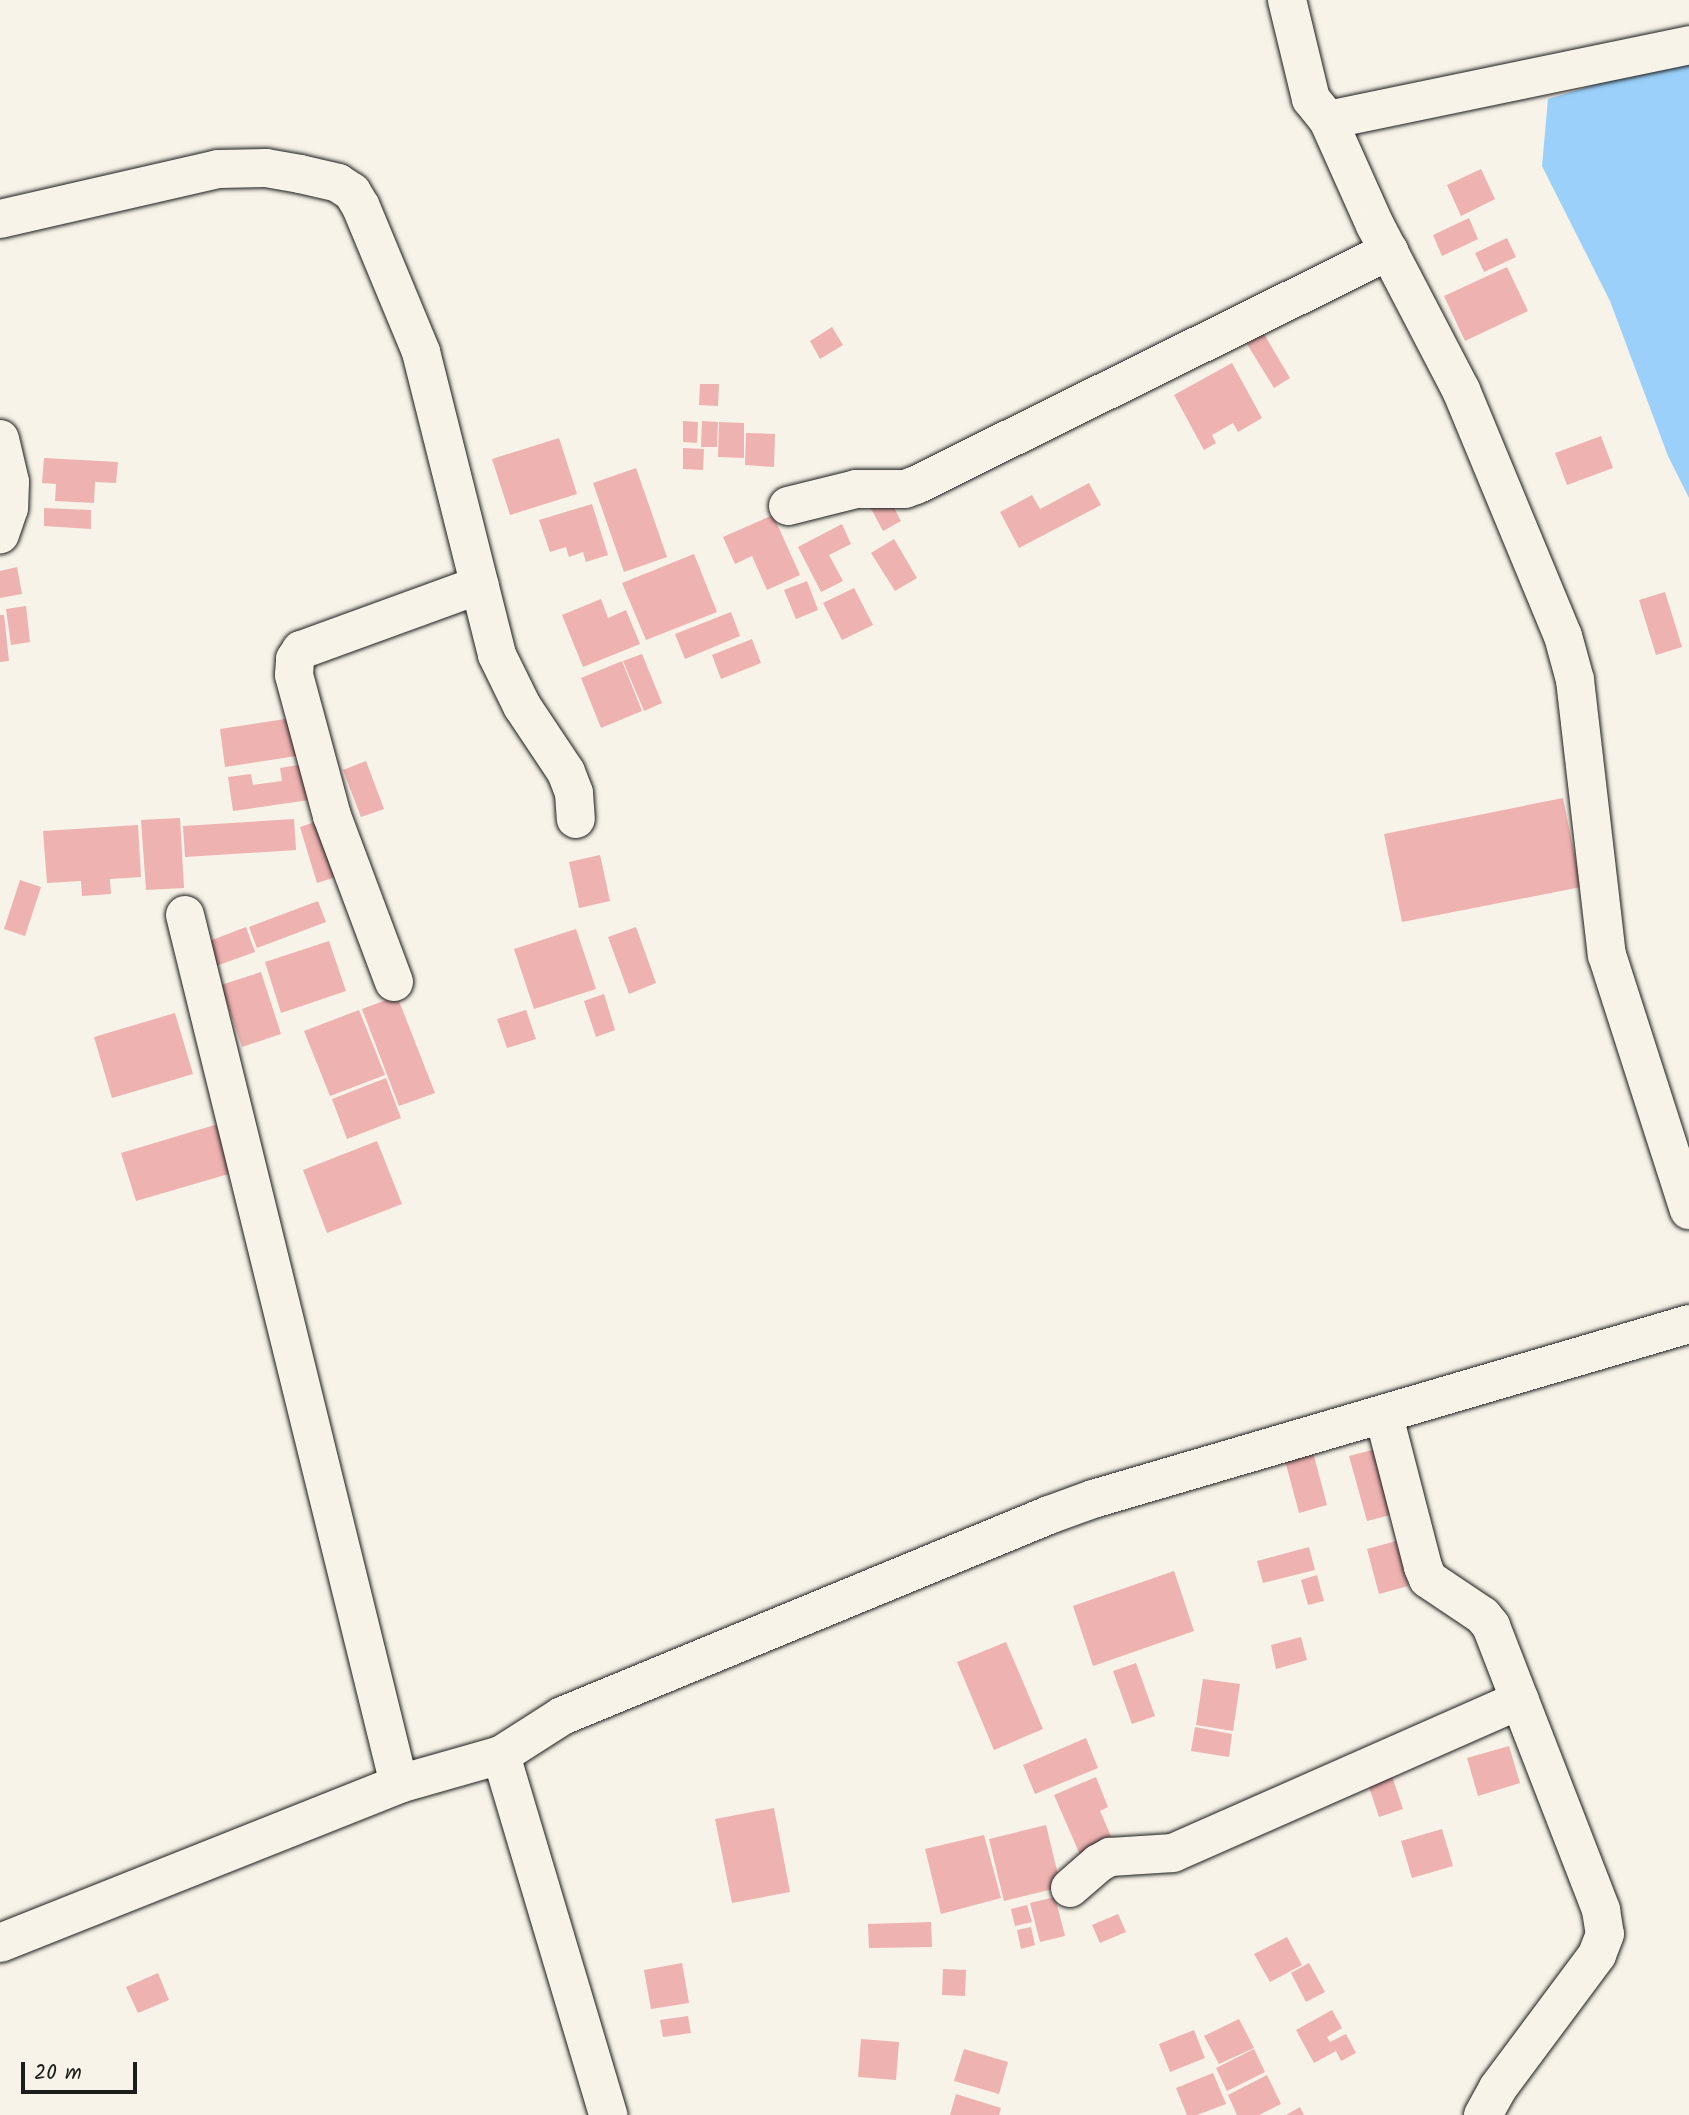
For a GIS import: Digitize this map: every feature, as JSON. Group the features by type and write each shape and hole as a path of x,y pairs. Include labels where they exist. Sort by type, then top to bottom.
{"street":[{"path":"1287,0 1311,99 1328,120 1389,251 1461,390 1563,636 1575,680 1607,955 1689,1210"},
{"path":"1328,120 1689,45"},
{"path":"0,219 218,169 283,171 338,183 352,192 362,207 421,352 497,655 507,681 566,772 574,793 576,820"},
{"path":"788,506 856,489 905,489 916,485 1389,251"},
{"path":"0,439 10,482 9,508 0,534"},
{"path":"394,982 332,816 294,676 295,659 302,650 480,585"},
{"path":"185,915 399,1784"},
{"path":"0,1943 399,1784 501,1755 562,1716 1049,1515 1093,1499 1384,1416 1689,1324"},
{"path":"1384,1416 1423,1567 1429,1579 1483,1616 1491,1626 1601,1910 1605,1934 1597,1955 1498,2088 1483,2115"},
{"path":"1070,1888 1110,1857 1173,1853 1520,1700"},
{"path":"501,1755 608,2115"}],"water":[{"path":"1689,56 1689,498 1668,456 1610,301 1542,166 1548,99"}],"building":[{"path":"1481,169 1495,199 1461,216 1447,185"},
{"path":"1469,218 1478,239 1442,256 1433,235"},
{"path":"1507,238 1516,257 1484,272 1475,253"},
{"path":"1507,267 1528,311 1465,341 1444,296"},
{"path":"832,327 843,345 820,359 810,341"},
{"path":"1264,334 1290,378 1274,388 1247,344"},
{"path":"1232,363 1262,418 1238,432 1233,423 1212,435 1216,443 1204,450 1174,395"},
{"path":"700,384 719,384 718,406 699,405"},
{"path":"683,421 698,422 697,443 683,442"},
{"path":"702,421 718,422 717,447 701,447"},
{"path":"719,422 744,423 744,458 718,457"},
{"path":"746,433 775,434 774,467 745,465"},
{"path":"1601,436 1613,468 1567,485 1555,453"},
{"path":"559,438 577,494 510,515 492,459"},
{"path":"683,448 704,449 703,470 683,469"},
{"path":"44,458 118,462 116,483 95,482 94,503 55,501 56,484 42,483"},
{"path":"636,468 667,557 624,572 593,483"},
{"path":"1089,483 1101,505 1019,548 1000,512 1032,495 1040,509"},
{"path":"888,496 901,521 883,531 869,505"},
{"path":"592,504 608,555 586,562 583,552 569,557 566,547 550,552 539,520"},
{"path":"44,508 91,510 91,529 44,526"},
{"path":"773,515 800,575 767,590 752,556 735,564 723,537"},
{"path":"842,524 851,544 829,555 843,581 821,592 798,547"},
{"path":"894,539 917,578 895,591 871,553"},
{"path":"694,554 717,612 646,640 622,583"},
{"path":"17,567 22,594 0,598 0,571"},
{"path":"807,581 818,610 796,619 784,590"},
{"path":"854,588 873,625 842,640 823,603"},
{"path":"1665,592 1682,647 1656,655 1639,600"},
{"path":"601,599 608,618 626,610 640,644 583,667 562,615"},
{"path":"26,606 30,642 11,645 6,609"},
{"path":"731,612 740,636 685,659 675,634"},
{"path":"0,615 4,615 9,661 0,662"},
{"path":"752,639 761,663 721,679 712,655"},
{"path":"642,654 662,703 644,711 623,661"},
{"path":"622,661 642,711 601,728 581,678"},
{"path":"298,717 303,755 225,767 220,729"},
{"path":"366,761 384,809 361,817 343,770"},
{"path":"304,764 309,800 233,811 228,777 251,774 253,785 282,781 280,768"},
{"path":"1563,798 1581,887 1402,922 1384,834"},
{"path":"180,818 184,888 146,890 141,820"},
{"path":"327,818 345,874 317,883 300,827"},
{"path":"294,819 296,850 185,857 183,826"},
{"path":"138,825 141,877 110,879 111,894 82,896 81,881 47,883 43,831"},
{"path":"600,855 610,901 579,908 569,862"},
{"path":"20,880 41,887 25,936 4,929"},
{"path":"318,901 326,922 257,948 249,927"},
{"path":"246,927 255,952 216,966 207,942"},
{"path":"636,927 656,983 629,994 608,937"},
{"path":"576,929 596,989 534,1009 514,949"},
{"path":"329,941 346,991 281,1013 265,962"},
{"path":"261,972 281,1034 242,1047 221,985"},
{"path":"604,994 615,1030 596,1037 584,1001"},
{"path":"397,996 435,1093 399,1106 362,1009"},
{"path":"359,1010 385,1075 330,1096 304,1031"},
{"path":"526,1010 536,1039 507,1048 497,1019"},
{"path":"175,1013 193,1074 112,1098 94,1037"},
{"path":"386,1078 401,1118 347,1139 332,1099"},
{"path":"218,1124 232,1173 136,1201 121,1153"},
{"path":"377,1141 402,1204 327,1233 303,1170"},
{"path":"1310,1441 1327,1505 1299,1513 1282,1449"},
{"path":"1380,1448 1398,1513 1367,1521 1349,1456"},
{"path":"1396,1541 1408,1586 1379,1594 1367,1549"},
{"path":"1309,1547 1315,1570 1263,1583 1257,1561"},
{"path":"1174,1571 1194,1631 1093,1666 1073,1606"},
{"path":"1317,1575 1324,1601 1308,1605 1301,1580"},
{"path":"1301,1637 1307,1660 1276,1669 1271,1645"},
{"path":"1006,1642 1043,1729 994,1750 957,1662"},
{"path":"1136,1663 1155,1716 1132,1724 1113,1671"},
{"path":"1203,1679 1240,1684 1233,1731 1196,1725"},
{"path":"1195,1727 1232,1734 1229,1757 1191,1751"},
{"path":"1086,1738 1098,1768 1035,1794 1023,1765"},
{"path":"1509,1746 1520,1783 1478,1796 1467,1758"},
{"path":"1390,1770 1403,1809 1379,1817 1366,1778"},
{"path":"1096,1777 1108,1807 1100,1811 1114,1843 1081,1857 1054,1795"},
{"path":"774,1808 790,1892 732,1903 715,1819"},
{"path":"1046,1825 1061,1887 1004,1901 989,1839"},
{"path":"1442,1829 1453,1866 1412,1878 1401,1841"},
{"path":"984,1835 1001,1898 941,1914 925,1849"},
{"path":"1055,1897 1065,1936 1040,1942 1030,1903"},
{"path":"1027,1905 1032,1922 1015,1926 1011,1909"},
{"path":"1118,1914 1126,1932 1100,1943 1092,1925"},
{"path":"931,1922 932,1947 869,1948 868,1924"},
{"path":"1031,1927 1035,1945 1021,1949 1017,1930"},
{"path":"1287,1937 1302,1965 1270,1982 1254,1954"},
{"path":"682,1963 689,2003 651,2009 644,1970"},
{"path":"1309,1963 1325,1992 1306,2002 1291,1973"},
{"path":"943,1969 966,1970 965,1996 942,1995"},
{"path":"158,1973 169,2000 138,2013 126,1987"},
{"path":"1332,2010 1342,2028 1327,2037 1330,2042 1346,2034 1356,2053 1341,2061 1336,2051 1314,2063 1296,2030"},
{"path":"688,2016 691,2033 663,2037 660,2020"},
{"path":"1239,2019 1254,2048 1219,2064 1204,2036"},
{"path":"1194,2030 1205,2058 1170,2072 1159,2044"},
{"path":"861,2039 899,2042 896,2080 858,2077"},
{"path":"964,2049 1008,2062 999,2094 954,2081"},
{"path":"1254,2049 1265,2072 1227,2091 1216,2068"},
{"path":"1213,2073 1226,2104 1197,2115 1187,2115 1176,2088"},
{"path":"1267,2075 1281,2104 1259,2115 1237,2115 1228,2095"},
{"path":"956,2094 1001,2108 999,2115 950,2115"},
{"path":"1300,2107 1304,2115 1286,2115"}]}
